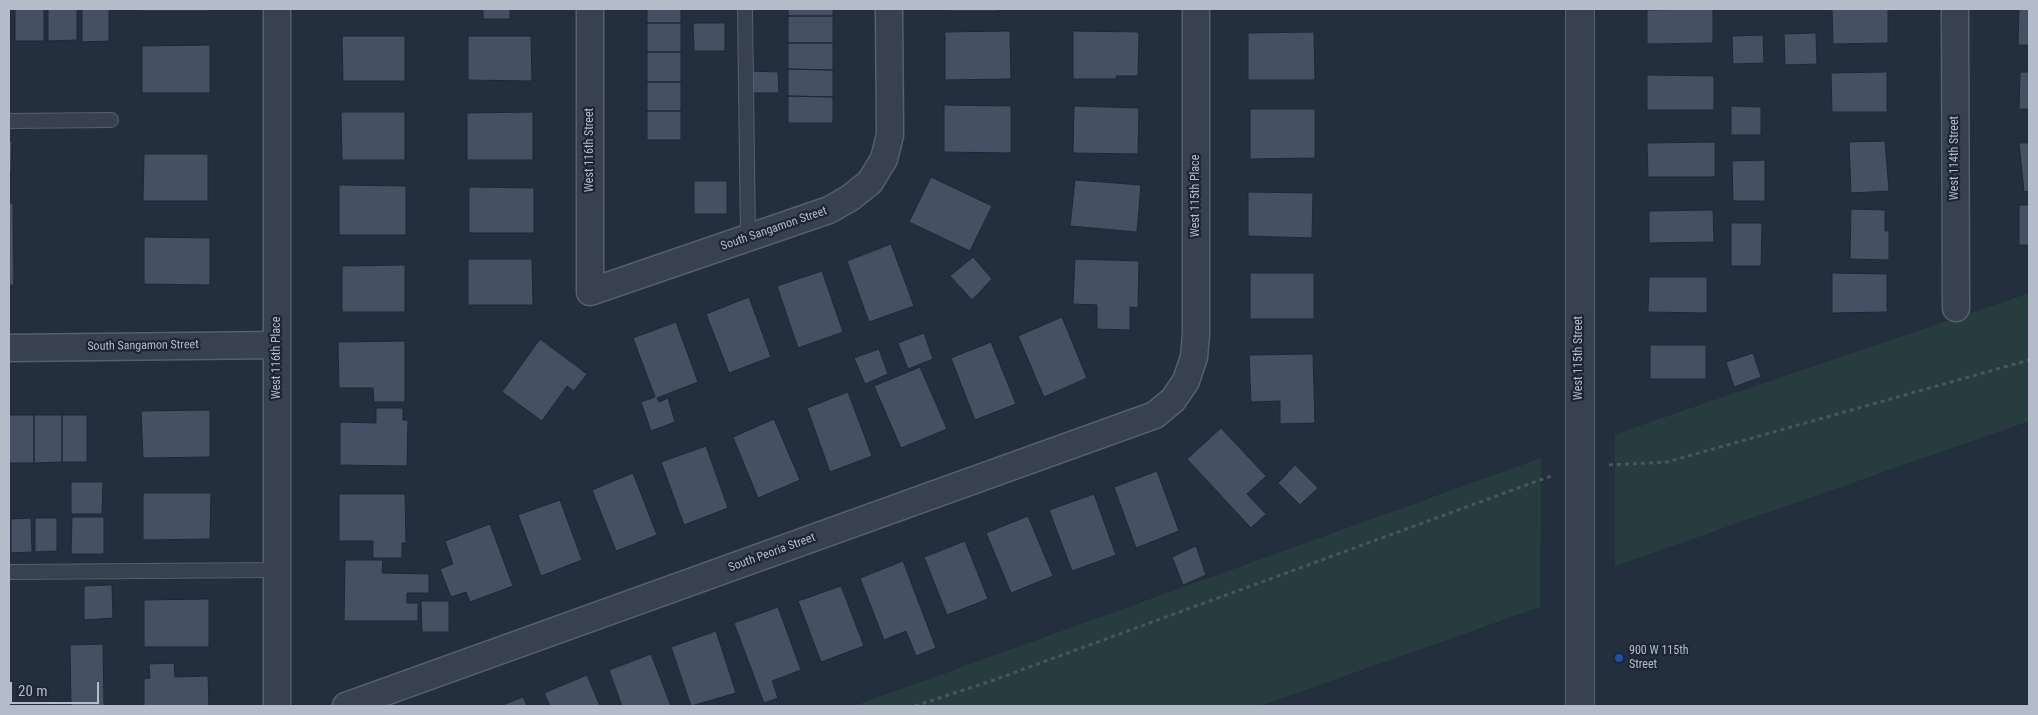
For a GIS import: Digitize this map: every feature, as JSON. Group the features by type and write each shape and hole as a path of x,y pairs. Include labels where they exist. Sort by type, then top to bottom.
{"street":[{"name":"West 116th Place","path":"277,9 277,706"},
{"name":"West 116th Street","path":"590,9 590,292"},
{"name":"South Sangamon Street","path":"590,292 830,210 850,198 870,182 884,159 890,135 890,9"},
{"name":"West 115th Place","path":"1186,381 1194,357 1196,334 1196,9"},
{"name":"West 115th Street","path":"1580,9 1580,706"},
{"name":"West 114th Street","path":"1955,9 1956,308"},
{"name":"South Sangamon Street","path":"9,348 277,345"},
{"name":"South Peoria Street","path":"346,706 1155,415 1173,400 1186,381"}],"lane":[{"path":"745,9 748,238"},
{"path":"9,121 111,120"},
{"path":"9,572 277,570"}],"path":[{"path":"1620,464 1667,462 2029,360"},
{"path":"915,706 1270,580 1530,482 1557,474"}],"green space":[{"path":"2029,293 2029,421 1615,566 1615,434"},
{"path":"1541,458 1540,607 1260,706 854,706"}],"building":[{"path":"10,9 10,42 9,42"},
{"path":"15,9 44,9 44,41 15,41"},
{"path":"48,9 77,9 77,40 48,41"},
{"path":"82,9 109,9 109,41 82,42"},
{"path":"141,9 209,9 209,11 141,11"},
{"path":"483,9 510,9 510,19 483,19"},
{"path":"647,9 681,9 681,23 647,23"},
{"path":"788,9 833,9 833,16 788,16"},
{"path":"950,9 998,9 998,11 950,11"},
{"path":"1713,9 1713,43 1647,44 1647,10"},
{"path":"1832,9 1888,9 1888,43 1833,44"},
{"path":"2019,9 2029,9 2029,45 2018,45"},
{"path":"788,16 833,16 833,43 788,43"},
{"path":"647,23 681,23 681,52 647,52"},
{"path":"693,23 725,23 725,51 694,51"},
{"path":"1010,31 1011,79 945,80 945,32"},
{"path":"1073,31 1139,32 1138,76 1116,76 1117,79 1073,79"},
{"path":"1314,32 1315,80 1248,80 1248,33"},
{"path":"1816,33 1817,64 1785,65 1784,34"},
{"path":"1763,35 1764,63 1733,64 1732,36"},
{"path":"342,36 405,36 405,81 343,81"},
{"path":"468,36 531,36 532,81 468,80"},
{"path":"788,43 833,43 833,70 788,69"},
{"path":"210,45 210,93 142,93 142,46"},
{"path":"647,52 681,52 681,82 647,82"},
{"path":"788,69 833,70 833,97 788,96"},
{"path":"750,71 778,72 779,93 750,93"},
{"path":"1887,72 1887,112 1832,112 1831,73"},
{"path":"2020,72 2029,72 2029,109 2019,109"},
{"path":"1647,75 1714,76 1714,110 1647,110"},
{"path":"647,82 681,82 681,111 647,111"},
{"path":"788,96 833,97 833,123 788,123"},
{"path":"944,105 1011,106 1011,153 944,152"},
{"path":"1074,106 1139,108 1138,154 1073,153"},
{"path":"1731,106 1761,107 1761,135 1731,135"},
{"path":"1250,109 1315,109 1315,158 1250,159"},
{"path":"647,111 681,111 681,140 647,140"},
{"path":"341,112 405,112 405,160 342,160"},
{"path":"533,112 533,160 467,160 467,113"},
{"path":"9,141 12,141 11,172 9,172"},
{"path":"1885,141 1889,191 1851,193 1849,142"},
{"path":"1715,142 1715,177 1648,177 1647,143"},
{"path":"2019,143 2029,143 2029,191 2024,192"},
{"path":"144,154 208,154 208,201 143,201"},
{"path":"1765,160 1765,201 1733,201 1732,161"},
{"path":"931,177 992,206 970,251 909,222"},
{"path":"1075,180 1141,185 1137,232 1070,226"},
{"path":"694,181 727,181 727,214 694,214"},
{"path":"339,185 406,186 406,235 339,235"},
{"path":"469,187 534,188 534,233 469,233"},
{"path":"1248,192 1313,193 1312,238 1248,236"},
{"path":"9,203 13,203 14,285 9,285"},
{"path":"2019,205 2029,205 2029,245 2019,245"},
{"path":"1851,209 1885,210 1885,231 1889,231 1889,260 1850,259"},
{"path":"1713,210 1714,242 1649,243 1649,211"},
{"path":"1731,223 1762,223 1761,266 1731,266"},
{"path":"144,237 210,238 210,285 144,284"},
{"path":"891,244 914,306 869,322 847,261"},
{"path":"973,257 992,279 972,300 950,276"},
{"path":"468,259 532,259 533,305 468,305"},
{"path":"1075,259 1139,261 1138,308 1130,307 1130,330 1097,329 1097,305 1073,304"},
{"path":"405,265 405,312 342,312 342,266"},
{"path":"822,271 843,332 798,348 777,286"},
{"path":"1250,273 1314,273 1314,319 1250,319"},
{"path":"1832,273 1887,274 1887,312 1832,313"},
{"path":"1649,277 1707,277 1707,313 1648,312"},
{"path":"749,297 771,357 729,373 706,314"},
{"path":"1062,317 1087,378 1044,397 1018,336"},
{"path":"676,322 698,382 657,398 659,402 668,398 675,422 651,431 641,402 655,397 633,338"},
{"path":"924,333 933,359 908,369 898,343"},
{"path":"540,339 587,374 574,391 567,386 542,421 502,392"},
{"path":"405,341 405,402 374,402 373,388 339,388 338,342"},
{"path":"991,342 1016,404 975,420 951,358"},
{"path":"1650,345 1706,345 1706,379 1650,379"},
{"path":"879,349 888,374 865,384 854,358"},
{"path":"1753,353 1761,377 1734,387 1726,362"},
{"path":"1313,354 1315,423 1280,424 1280,401 1251,402 1249,355"},
{"path":"920,367 947,429 901,448 874,386"},
{"path":"848,392 872,456 830,472 807,408"},
{"path":"376,408 403,408 403,420 408,420 407,466 340,465 340,422 376,423"},
{"path":"210,410 210,457 143,458 141,411"},
{"path":"9,415 34,415 34,463 9,463"},
{"path":"34,415 62,415 62,462 34,463"},
{"path":"62,415 87,415 87,462 62,462"},
{"path":"774,419 800,480 758,498 733,437"},
{"path":"1221,428 1266,476 1247,494 1266,514 1251,528 1187,459"},
{"path":"706,446 728,508 684,525 661,462"},
{"path":"1295,465 1318,488 1300,505 1278,483"},
{"path":"1157,471 1179,531 1136,548 1114,487"},
{"path":"633,473 657,535 616,551 592,490"},
{"path":"71,482 103,482 102,514 71,514"},
{"path":"143,493 211,493 210,539 143,540"},
{"path":"339,494 405,494 406,543 402,543 402,558 373,558 373,541 339,541"},
{"path":"1094,494 1116,555 1072,571 1049,510"},
{"path":"560,500 582,560 541,576 518,515"},
{"path":"1028,516 1053,576 1011,593 986,533"},
{"path":"72,517 104,517 104,554 71,554"},
{"path":"31,518 32,552 11,553 11,519"},
{"path":"35,518 57,518 57,551 35,552"},
{"path":"490,524 513,586 470,602 466,592 451,597 440,569 453,564 445,541"},
{"path":"965,541 988,599 947,615 924,557"},
{"path":"1196,546 1206,575 1183,585 1172,557"},
{"path":"345,560 383,560 382,573 429,574 429,593 407,593 407,603 418,603 418,621 344,621"},
{"path":"903,561 936,648 916,656 906,631 884,640 860,578"},
{"path":"112,585 113,618 84,620 84,586"},
{"path":"841,586 864,646 821,662 798,601"},
{"path":"209,599 209,647 144,647 144,600"},
{"path":"421,601 449,601 449,632 422,632"},
{"path":"778,607 801,670 772,681 778,698 764,703 734,623"},
{"path":"716,631 736,693 691,706 671,647"},
{"path":"103,644 104,706 71,706 70,645"},
{"path":"651,654 671,706 622,706 609,670"},
{"path":"174,663 175,677 208,676 209,706 144,706 144,679 150,678 149,664"},
{"path":"587,675 600,706 550,706 544,693"},
{"path":"523,697 527,706 500,706"}],"place":[{"name":"900 W 115th Street","path":"1619,658"}]}
